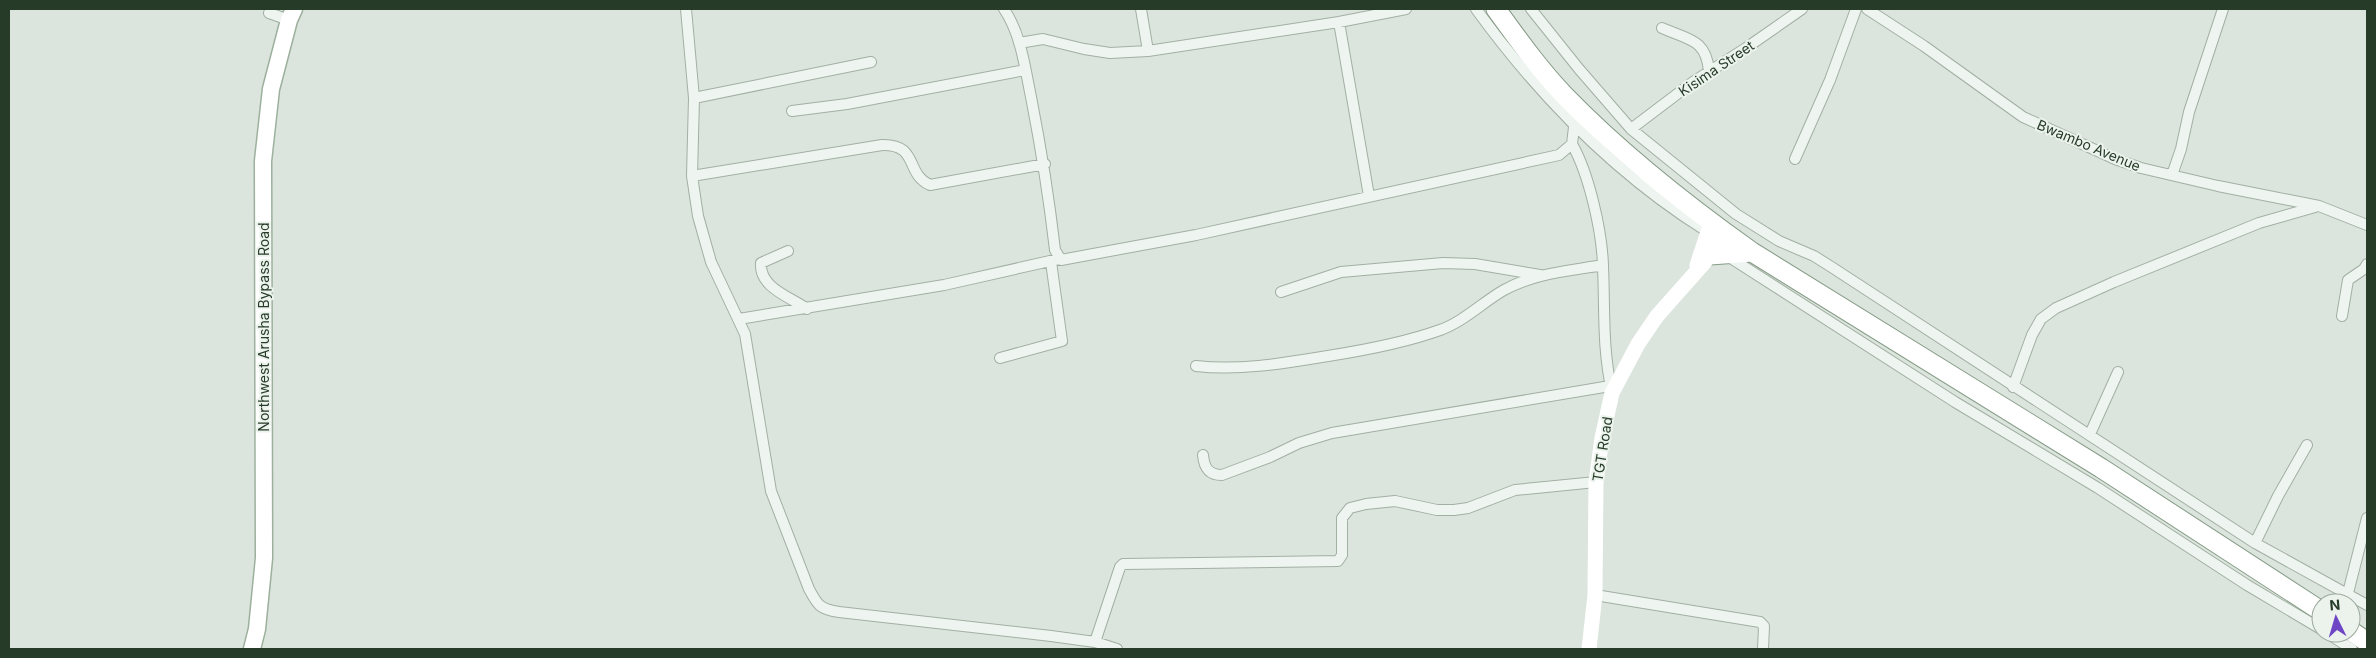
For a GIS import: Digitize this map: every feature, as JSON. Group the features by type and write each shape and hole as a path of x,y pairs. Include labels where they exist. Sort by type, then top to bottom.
{"highway":[{"path":"1496,9 1516,38 1564,95 1636,163 1715,229 2092,462 2311,604"},
{"path":"1716,255 1752,252"}],"main road":[{"name":"Northwest Arusha Bypass Road","path":"252,649 257,629 264,558 263,161 271,89 292,14"}],"street":[{"path":"686,9 694,98 692,176 704,240 711,262 739,319 749,348 771,491 809,589 823,609 1095,642 1116,649"},
{"path":"1000,358 1062,341 1055,250 1045,164 1019,43 1004,9"},
{"path":"1142,9 1148,51"},
{"path":"1019,43 1043,39 1110,53 1148,51 1339,22 1406,9"},
{"path":"1476,9 1506,49 1574,127 1672,209 1715,229 1693,276"},
{"path":"1531,9 1579,70 1631,129 1736,214 1779,241 1814,256 2013,388 2090,434 2255,543 2348,593 2367,518"},
{"name":"Kisima Street","path":"1631,129 1709,71 1802,9"},
{"path":"1795,159 1830,80 1856,9"},
{"name":"Bwambo Avenue","path":"1867,9 1917,41 2023,117 2116,159 2172,175 2320,206 2367,225"},
{"path":"2172,175 2181,149 2189,112 2223,9"},
{"path":"269,13 292,14"},
{"path":"1339,22 1369,196"},
{"path":"1662,28 1702,48 1707,57 1709,71"},
{"path":"694,98 871,62"},
{"path":"792,112 847,104 1025,70"},
{"path":"1203,455 1204,465 1208,470 1216,475 1222,475 1263,460 1300,443 1332,433 1611,389 1603,339 1603,265 1586,175 1572,144 1574,127"},
{"path":"692,176 893,144 902,148 909,155 917,174 930,185 1045,164"},
{"path":"739,319 944,285 1055,261 1176,239 1560,155 1572,144"},
{"path":"2013,388 2032,335 2042,319 2056,308 2114,282 2259,223 2320,206"},
{"name":"TGT Road","path":"1589,649 1595,594 1596,482 1611,389 1638,344 1663,310 1693,276 1716,255 1715,229"},
{"path":"788,251 761,263 762,270 773,289 807,309"},
{"path":"1716,255 2098,488 2247,585 2311,624"},
{"path":"1281,292 1341,272 1443,263 1476,264 1540,275"},
{"path":"2342,316 2348,280 2367,264"},
{"path":"1196,366 1215,368 1260,366 1354,352 1412,339 1442,330 1503,291 1540,275 1603,265"},
{"path":"2090,434 2118,372"},
{"path":"2255,543 2278,496 2307,445"},
{"path":"1095,642 1120,567 1123,564 1338,561 1342,555 1342,518 1350,508 1394,501 1438,510 1454,510 1468,508 1515,490 1596,482"},
{"path":"1595,594 1760,622 1764,626 1763,649"}]}
